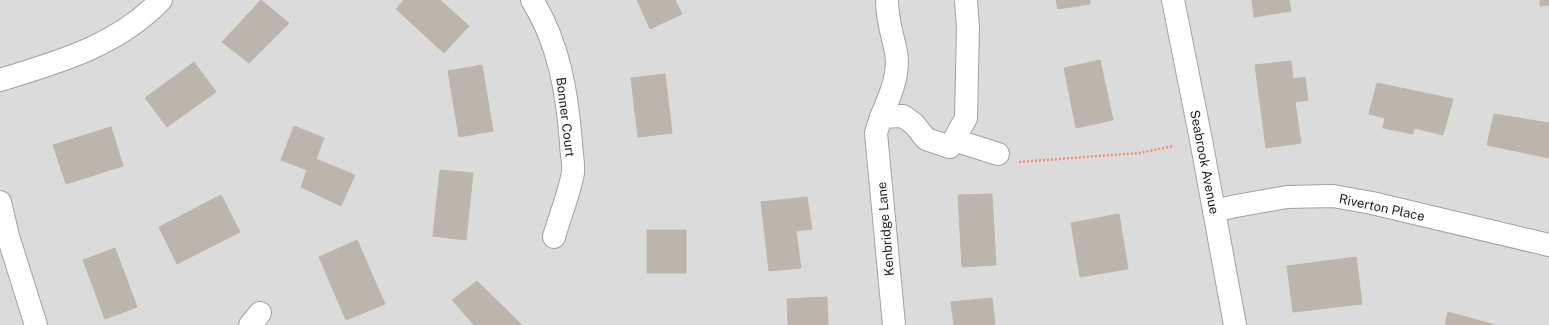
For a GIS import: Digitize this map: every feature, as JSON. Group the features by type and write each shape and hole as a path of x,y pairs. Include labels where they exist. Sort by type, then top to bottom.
{"street":[{"path":"0,80 62,60 100,45 134,24 161,0"},
{"name":"Bonner Court","path":"532,0 550,36 558,60 565,90 569,122 573,171 554,237"},
{"path":"878,125 893,91 896,72 896,53 887,17 887,0"},
{"path":"878,125 903,116 914,124 926,139 950,147 966,118 968,28 966,0"},
{"name":"Seabrook Avenue","path":"1173,0 1235,325"},
{"name":"Kenbridge Lane","path":"878,125 894,325"},
{"path":"954,140 1006,158"},
{"name":"Riverton Place","path":"1214,211 1287,197 1332,196 1372,203 1549,245"},
{"path":"0,202 8,236 36,325"}],"path":[{"path":"1006,158 1139,153 1174,146"}],"shaded area":[{"path":"0,0 1549,0 1549,325 0,325"}],"building":[{"path":"261,0 289,23 249,63 222,42"},
{"path":"404,0 440,0 469,26 444,53 396,9"},
{"path":"637,0 675,0 682,14 650,29"},
{"path":"1056,0 1090,0 1090,4 1058,9"},
{"path":"1252,0 1289,0 1291,11 1254,17"},
{"path":"1540,0 1549,0 1549,5 1540,6"},
{"path":"1100,60 1113,120 1076,128 1064,68"},
{"path":"1291,61 1293,79 1305,77 1308,100 1295,102 1301,143 1266,148 1255,65"},
{"path":"194,62 216,92 167,127 145,98"},
{"path":"482,65 493,131 459,137 448,71"},
{"path":"665,74 672,133 638,137 631,78"},
{"path":"1377,83 1453,99 1443,135 1414,128 1413,134 1383,128 1385,118 1369,114"},
{"path":"1494,114 1549,123 1549,158 1487,145"},
{"path":"294,126 324,138 316,159 355,175 341,206 301,187 307,170 281,160"},
{"path":"111,127 123,166 66,184 53,145"},
{"path":"440,170 473,173 466,240 433,236"},
{"path":"992,194 996,265 962,267 958,195"},
{"path":"221,195 240,232 177,264 159,227"},
{"path":"807,197 812,229 796,231 801,268 769,271 761,202"},
{"path":"1119,214 1128,269 1080,277 1071,223"},
{"path":"647,230 686,230 686,273 647,273"},
{"path":"357,240 385,304 346,320 319,257"},
{"path":"115,248 137,307 105,319 83,260"},
{"path":"1356,257 1362,304 1293,312 1287,266"},
{"path":"477,281 522,325 474,325 452,300"},
{"path":"827,297 828,325 788,325 787,299"},
{"path":"992,298 995,325 954,325 951,302"},
{"path":"1448,312 1495,325 1445,325"}]}
